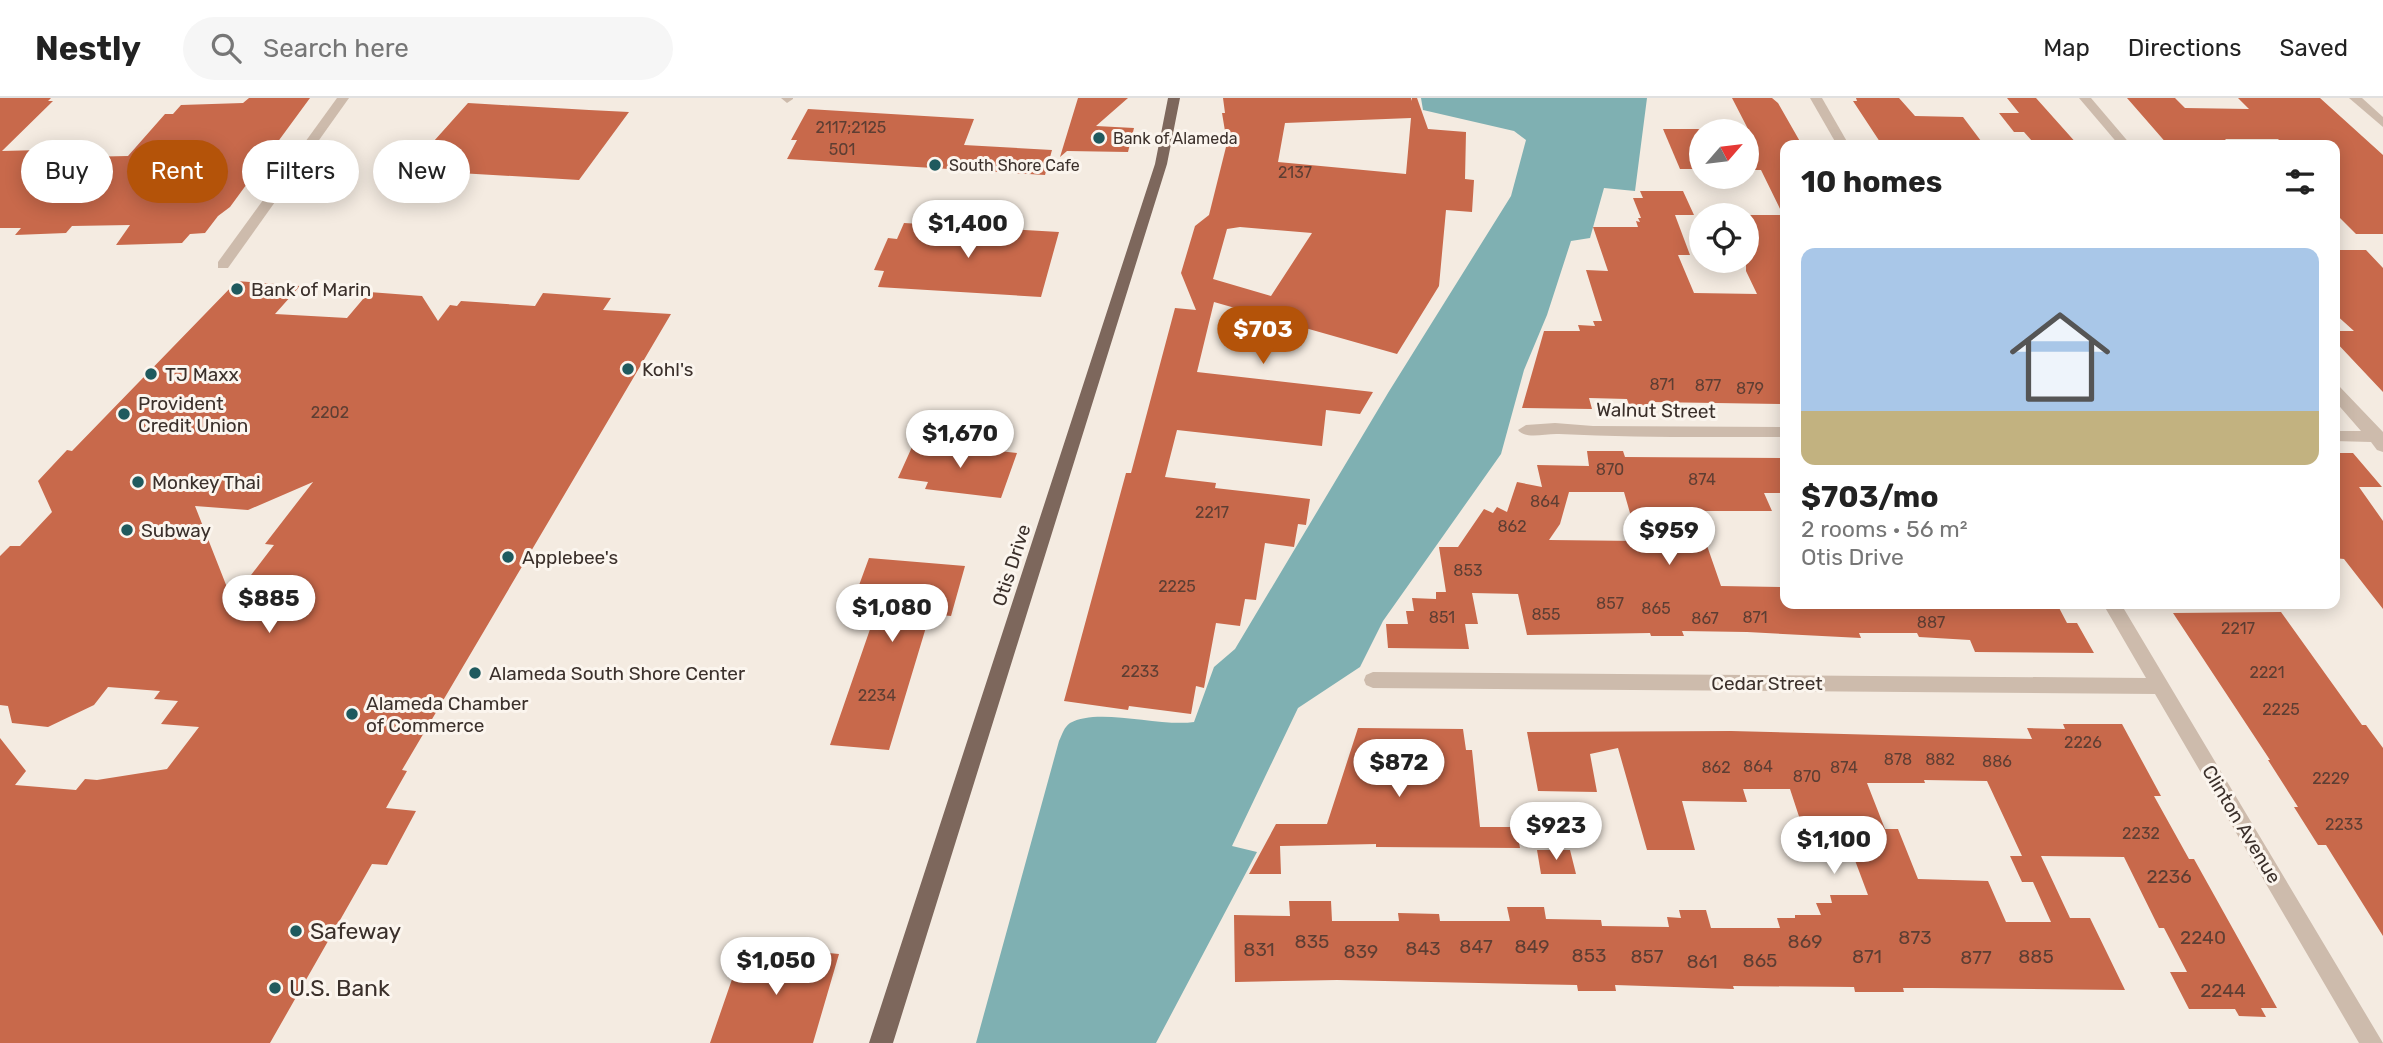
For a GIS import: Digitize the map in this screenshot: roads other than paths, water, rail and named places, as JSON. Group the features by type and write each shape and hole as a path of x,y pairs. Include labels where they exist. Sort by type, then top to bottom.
{"main road":[{"name":"Otis Drive","path":"881,1043 1120,296 1164,153 1174,98"}],"street":[{"path":"223,265 343,98"},
{"path":"1816,98 1840,140"},
{"path":"2085,98 2121,140"},
{"path":"2355,98 2383,123"},
{"path":"2340,397 2380,440"},
{"name":"Walnut Street","path":"1526,430 1555,428 1593,431 1780,432"},
{"path":"2340,437 2380,440"},
{"name":"Clinton Avenue","path":"2115,609 2372,1043"},
{"name":"Cedar Street","path":"1373,680 2161,686"}],"water":[{"path":"1421,98 1647,98 1635,191 1604,188 1590,238 1571,241 1547,315 1524,370 1501,454 1383,621 1360,667 1298,708 1232,846 1257,852 1156,1043 976,1043 1059,741 1065,729 1070,723 1096,717 1194,722 1214,667 1235,649 1388,393 1511,196 1526,140 1514,131 1423,110"}],"place":[{"name":"Bank of Alameda","path":"1099,138"},
{"name":"South Shore Cafe","path":"935,165"},
{"name":"Bank of Marin","path":"237,289"},
{"name":"Kohl's","path":"628,369"},
{"name":"TJ Maxx","path":"151,374"},
{"name":"Provident Credit Union","path":"124,414"},
{"name":"Monkey Thai","path":"138,482"},
{"name":"Subway","path":"127,530"},
{"name":"Applebee's","path":"508,557"},
{"name":"Alameda South Shore Center","path":"475,673"},
{"name":"Alameda Chamber of Commerce","path":"352,714"},
{"name":"Safeway","path":"296,931"},
{"name":"U.S. Bank","path":"275,988"}]}
